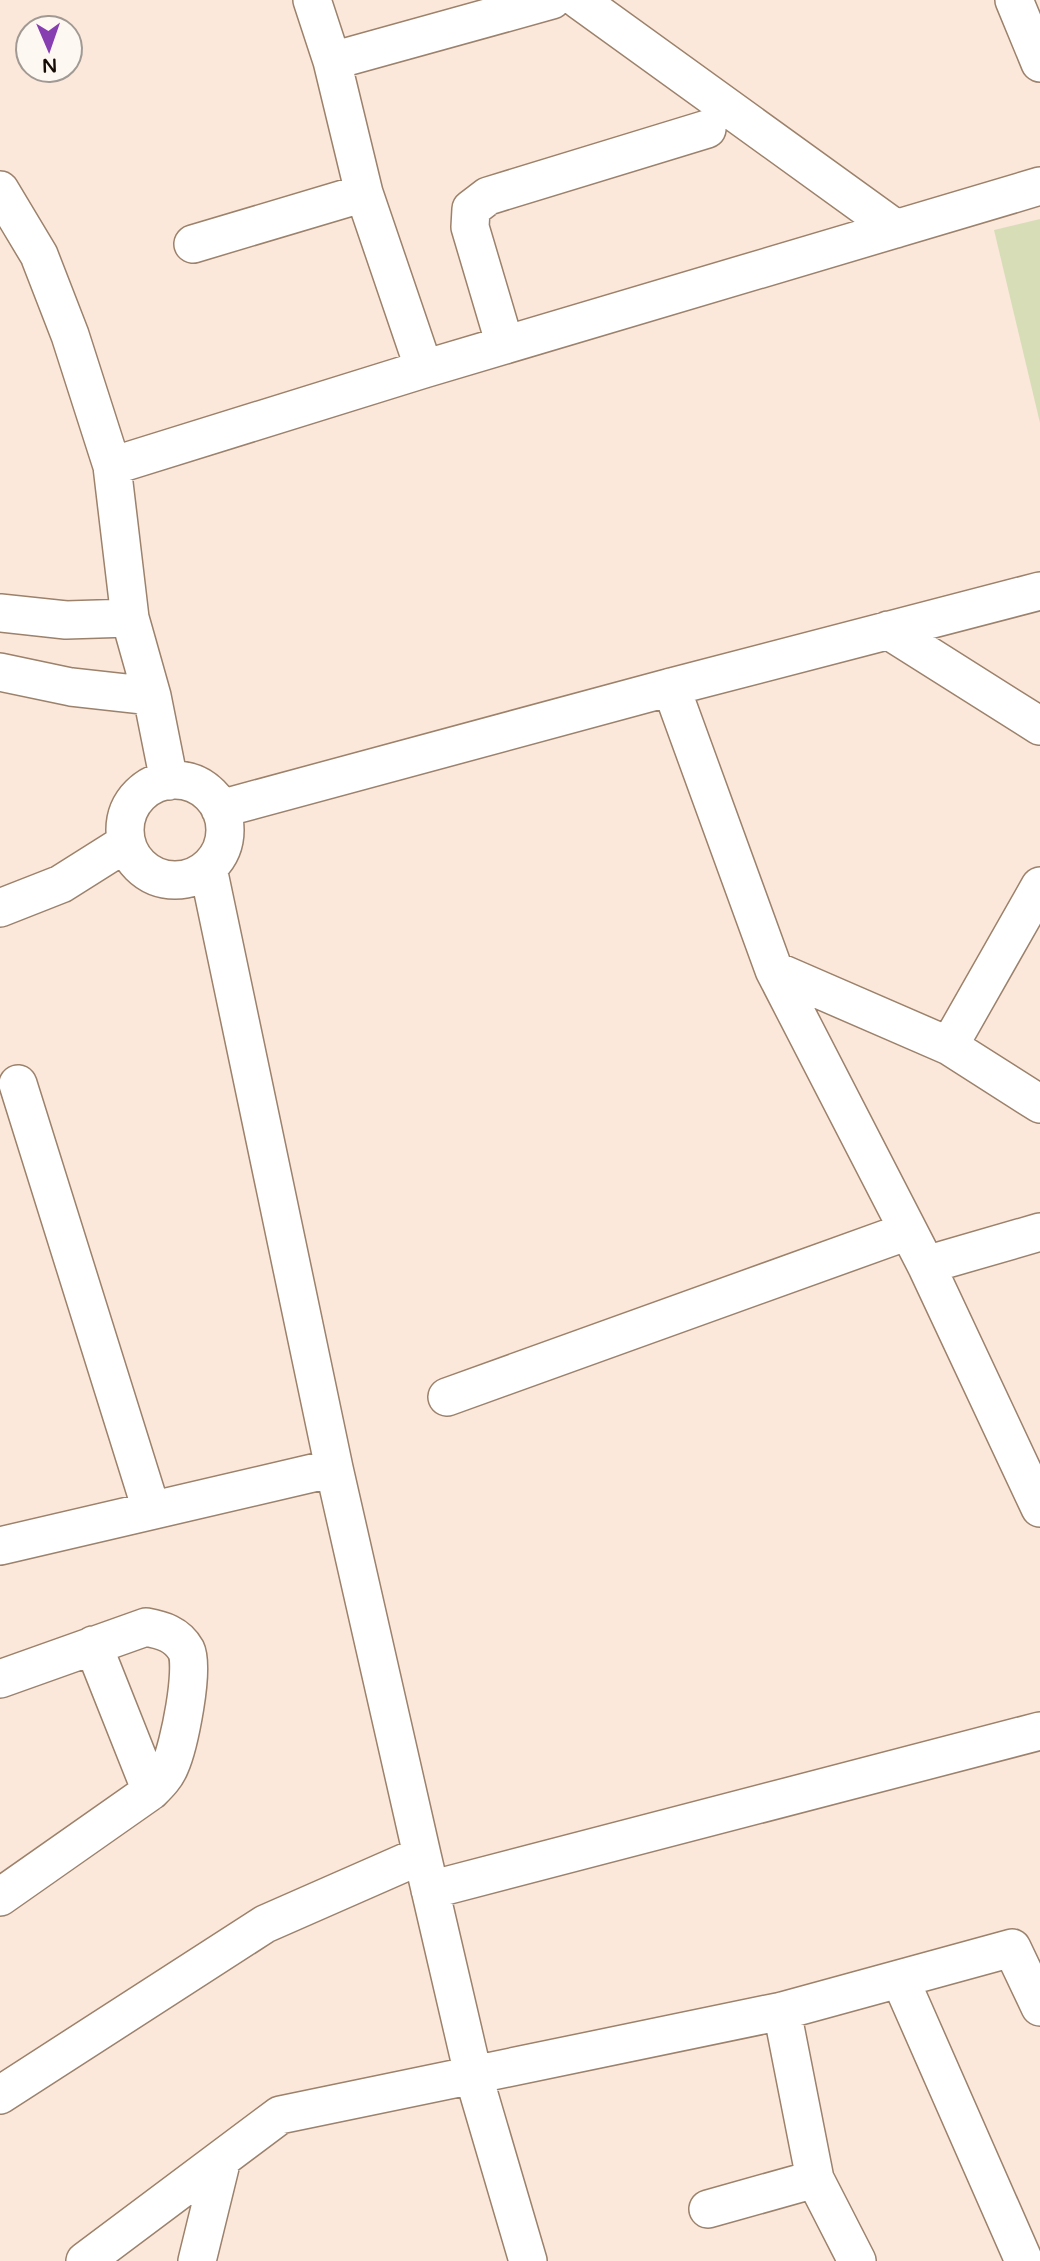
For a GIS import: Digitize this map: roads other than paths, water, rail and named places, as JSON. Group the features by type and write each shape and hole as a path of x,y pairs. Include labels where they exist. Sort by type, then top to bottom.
{"street":[{"path":"312,0 332,61 364,193 424,369"},
{"path":"332,61 552,0"},
{"path":"579,0 896,229"},
{"path":"1014,0 1040,63"},
{"path":"505,345 470,227 471,209 488,196 707,129"},
{"path":"111,466 424,369 1040,186"},
{"path":"0,190 39,255 70,335 111,466 130,618 152,696 169,781"},
{"path":"193,244 364,193"},
{"path":"220,808 1040,591"},
{"path":"0,613 66,620 130,618"},
{"path":"888,630 1040,726"},
{"path":"0,672 71,687 152,696"},
{"path":"671,687 774,970 926,1265 1040,1508"},
{"path":"169,781 184,781 199,786 220,808 225,824 219,855 208,868 194,877 177,881 160,878 145,871 133,859 126,843 125,826 129,809 139,796 152,786 169,781"},
{"path":"0,908 61,884 126,843"},
{"path":"208,868 334,1468 426,1872 473,2074 528,2261"},
{"path":"948,1046 1040,886"},
{"path":"774,970 948,1046 1040,1104"},
{"path":"18,1084 151,1509"},
{"path":"447,1397 908,1231"},
{"path":"926,1265 1040,1233"},
{"path":"0,1546 334,1468"},
{"path":"0,1679 146,1627 164,1630 178,1639 186,1651 190,1668 175,1754 163,1779 151,1791 0,1896"},
{"path":"93,1645 151,1791"},
{"path":"0,2095 265,1924 426,1872 1040,1731"},
{"path":"85,2261 280,2115 782,2011 1012,1948 1040,2007"},
{"path":"900,1979 1024,2261"},
{"path":"782,2011 815,2179 857,2261"},
{"path":"197,2261 222,2158"},
{"path":"708,2208 815,2179"}]}
